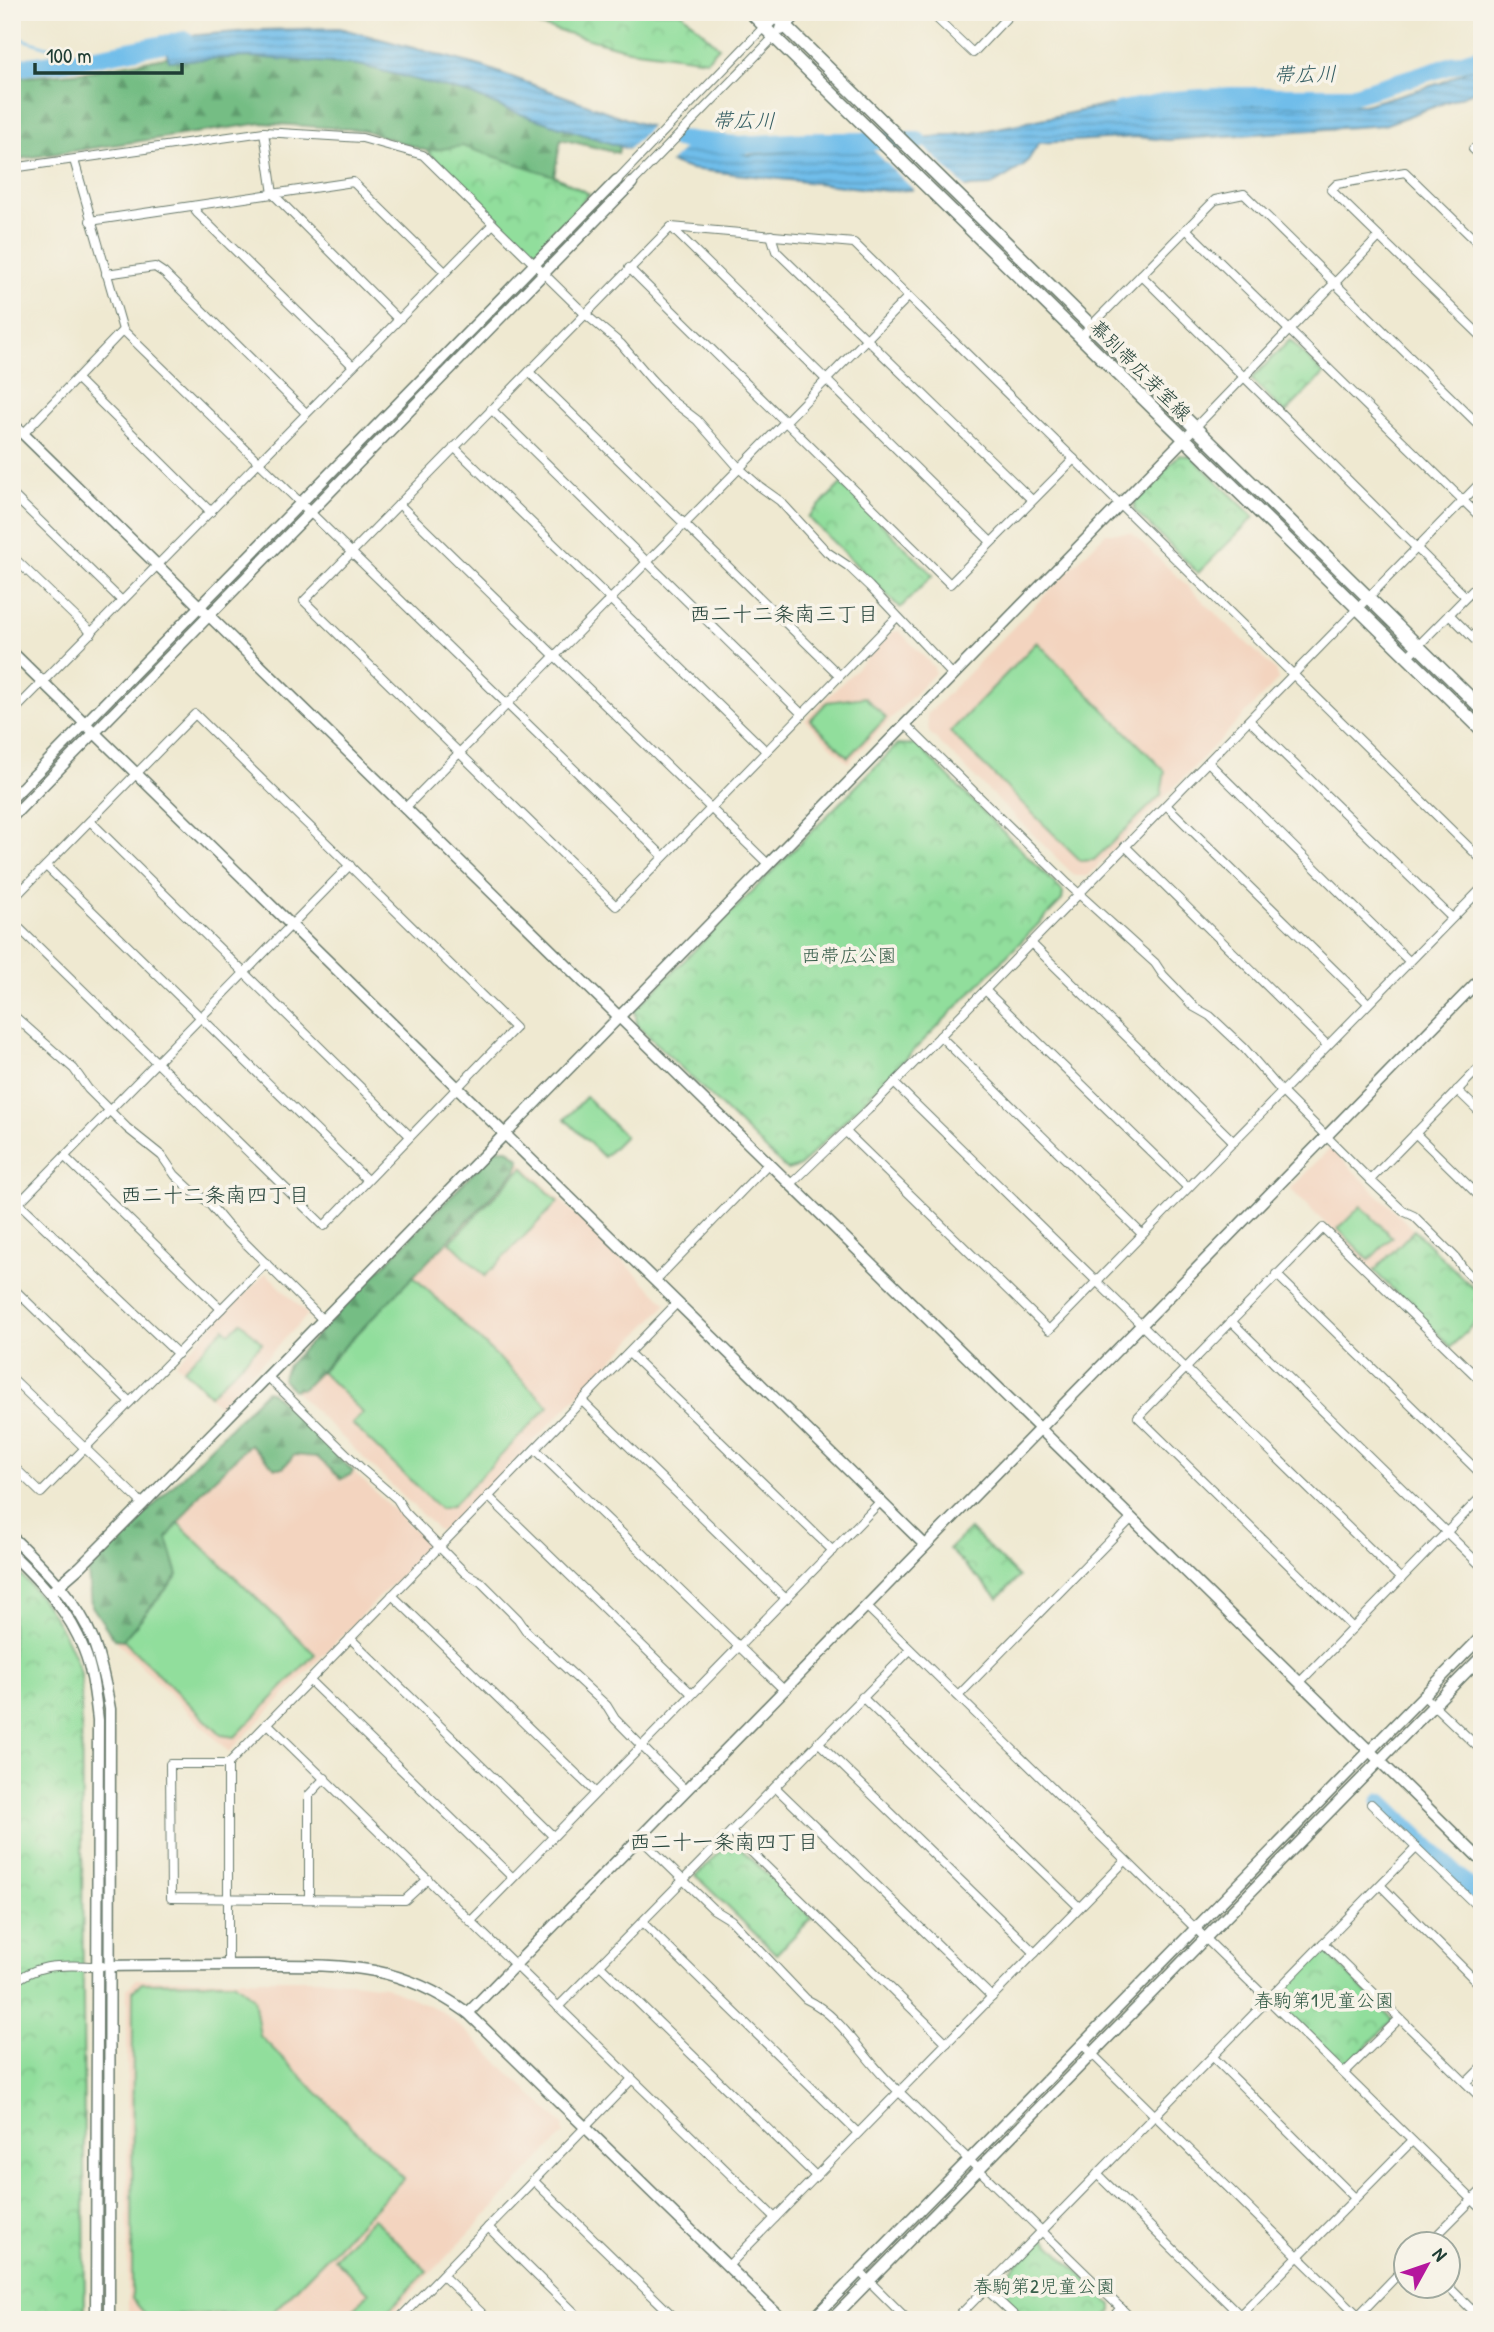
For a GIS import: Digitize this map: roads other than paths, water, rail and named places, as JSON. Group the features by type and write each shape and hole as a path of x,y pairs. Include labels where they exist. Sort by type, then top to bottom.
{"main road":[{"path":"769,32 777,17 798,12"},
{"name":"幕別帯広芽室線","path":"777,17 1482,709"},
{"name":"幕別帯広芽室線","path":"769,32 1482,730"}],"street":[{"path":"749,12 769,32"},
{"path":"930,12 972,53 1013,12"},
{"path":"12,817 310,512 539,269 617,180 712,80 769,32"},
{"path":"12,798 302,503 539,269 632,183 729,84 769,32"},
{"path":"264,132 273,194 398,319"},
{"path":"12,169 264,132 362,138 423,155 584,314 621,344 651,379 697,420 739,468 780,501 827,552 848,566 953,675"},
{"path":"1482,145 1473,149 1482,157"},
{"path":"74,160 123,330 663,856"},
{"path":"1482,247 1405,172 1337,184 1331,190 1482,337"},
{"path":"90,221 353,182 445,272"},
{"path":"1080,337 1215,200 1244,194 1482,428"},
{"path":"194,206 197,214 353,366"},
{"path":"12,713 492,224"},
{"path":"671,227 991,542"},
{"path":"897,617 616,906 304,601 671,227 853,243 1482,860"},
{"path":"1186,229 1482,519"},
{"path":"771,235 776,250 1032,500"},
{"path":"50,1593 143,1504 1379,237"},
{"path":"106,274 155,267 164,273 306,413"},
{"path":"629,268 950,583 1073,459"},
{"path":"1141,275 1466,597"},
{"path":"405,808 907,298"},
{"path":"23,434 123,330"},
{"path":"529,372 839,675"},
{"path":"77,379 211,512"},
{"path":"491,409 802,715"},
{"path":"12,423 791,1184 1038,1430 1482,1861"},
{"path":"454,447 766,751"},
{"path":"791,1184 846,1132 1250,721 1482,481"},
{"path":"12,494 122,601"},
{"path":"399,504 768,864"},
{"path":"12,556 92,633"},
{"path":"1407,657 1482,581"},
{"path":"1449,614 1482,647"},
{"path":"12,652 925,1545"},
{"path":"12,900 195,714 515,1028 324,1226 12,921"},
{"path":"1250,721 1452,918"},
{"path":"905,724 1079,894 1155,962 1163,975 1194,1007 1210,1016 1244,1048 1282,1092 1370,1180 1403,1211 1414,1216 1482,1287"},
{"path":"1208,762 1409,961"},
{"path":"1166,805 1367,1003"},
{"path":"90,821 411,1136"},
{"path":"1125,846 1327,1045"},
{"path":"12,1210 350,865"},
{"path":"46,866 368,1180"},
{"path":"846,1132 1049,1330 1482,888"},
{"path":"1031,943 1234,1142"},
{"path":"468,2013 1482,976"},
{"path":"985,990 1187,1187"},
{"path":"12,1014 74,1069 110,1111 162,1156 175,1175 207,1201 226,1224 323,1320"},
{"path":"940,1036 1142,1234"},
{"path":"1370,1180 1482,1065"},
{"path":"894,1083 1401,1579"},
{"path":"1457,1090 1482,1114"},
{"path":"1415,1133 1482,1199"},
{"path":"65,1157 222,1309"},
{"path":"655,1281 769,1163"},
{"path":"19,1203 178,1354"},
{"path":"1353,1628 1138,1417 1323,1228 1482,1382"},
{"path":"12,1465 41,1493 266,1263"},
{"path":"1276,1274 1482,1475"},
{"path":"12,1287 131,1402"},
{"path":"228,1965 228,1764 677,1303"},
{"path":"1231,1321 1482,1567"},
{"path":"629,1353 833,1551"},
{"path":"267,1376 362,1469 397,1499 405,1512 465,1573 481,1582 518,1619 527,1632 607,1706 615,1719 685,1790"},
{"path":"12,1378 143,1504"},
{"path":"582,1401 786,1599"},
{"path":"535,1449 784,1690"},
{"path":"488,1496 692,1694"},
{"path":"1299,1683 1482,1496"},
{"path":"471,1920 881,1501"},
{"path":"958,1696 1131,1519"},
{"path":"12,1537 59,1585 76,1609 92,1638 103,1672 110,1709 109,2320"},
{"path":"12,1554 50,1593 74,1626 85,1651 98,1720 96,2320"},
{"path":"393,1595 596,1792"},
{"path":"866,1606 1482,2209"},
{"path":"812,2320 1482,1636"},
{"path":"350,1638 553,1836"},
{"path":"558,2007 910,1650"},
{"path":"831,2320 1482,1656"},
{"path":"309,1680 512,1877"},
{"path":"1423,1695 1481,1749"},
{"path":"862,1697 1079,1907"},
{"path":"267,1723 775,2218"},
{"path":"818,1742 1035,1953"},
{"path":"228,1764 170,1764 171,1898 405,1900 428,1879"},
{"path":"309,1898 309,1795 325,1778"},
{"path":"775,1787 992,1997"},
{"path":"1371,1804 1482,1910"},
{"path":"731,1832 947,2043"},
{"path":"639,1837 713,1909 731,1920 806,1999 816,2004 861,2048 866,2058 899,2092 1133,2320"},
{"path":"955,2320 1416,1848"},
{"path":"728,2266 1125,1861"},
{"path":"1381,1886 1482,1987"},
{"path":"642,1922 858,2133"},
{"path":"1323,1943 1482,2099"},
{"path":"12,1984 27,1972 42,1967 228,1965 344,1965 368,1968 418,1984 443,1996 468,2013 783,2320"},
{"path":"600,1965 816,2176"},
{"path":"1344,2073 1399,2019"},
{"path":"1082,2044 1298,2255 1358,2318 1392,2281"},
{"path":"1213,2057 1355,2198"},
{"path":"1466,2083 1482,2067"},
{"path":"398,2320 632,2079"},
{"path":"1097,2174 1237,2317 1412,2141"},
{"path":"533,2179 671,2314 665,2320"},
{"path":"1443,2230 1482,2190"},
{"path":"488,2227 582,2320"},
{"path":"860,2272 908,2320"},
{"path":"442,2275 489,2320"},
{"path":"986,2289 1018,2320"},
{"path":"1461,2300 1482,2320"},
{"path":"1110,2320 1121,2308"}],"water":[{"path":"339,28 484,67 638,123 748,155 974,133 1109,105 1364,105 1441,83 1482,63 1482,89 1384,125 1168,140 1136,137 1039,143 1025,165 990,186 888,191 690,169 508,110 470,94 359,65 250,57 169,61 162,38 263,30"}],"waterway":[{"path":"12,36 86,59"},
{"name":"帯広川","path":"12,68 86,59 185,40"},
{"name":"帯広川","path":"1121,110 1174,100 1231,96 1351,96 1482,56"},
{"name":"帯広川","path":"677,139 737,145 809,141 918,141"},
{"path":"1381,1802 1482,1900"}],"district":[{"name":"西二十二条南三丁目","path":"784,613"},
{"name":"西二十二条南四丁目","path":"215,1194"},
{"name":"西二十一条南四丁目","path":"724,1841"}],"park label":[{"name":"西帯広公園","path":"849,955"},
{"name":"春駒第1児童公園","path":"1324,2000"},
{"name":"春駒第2児童公園","path":"1044,2286"}]}
